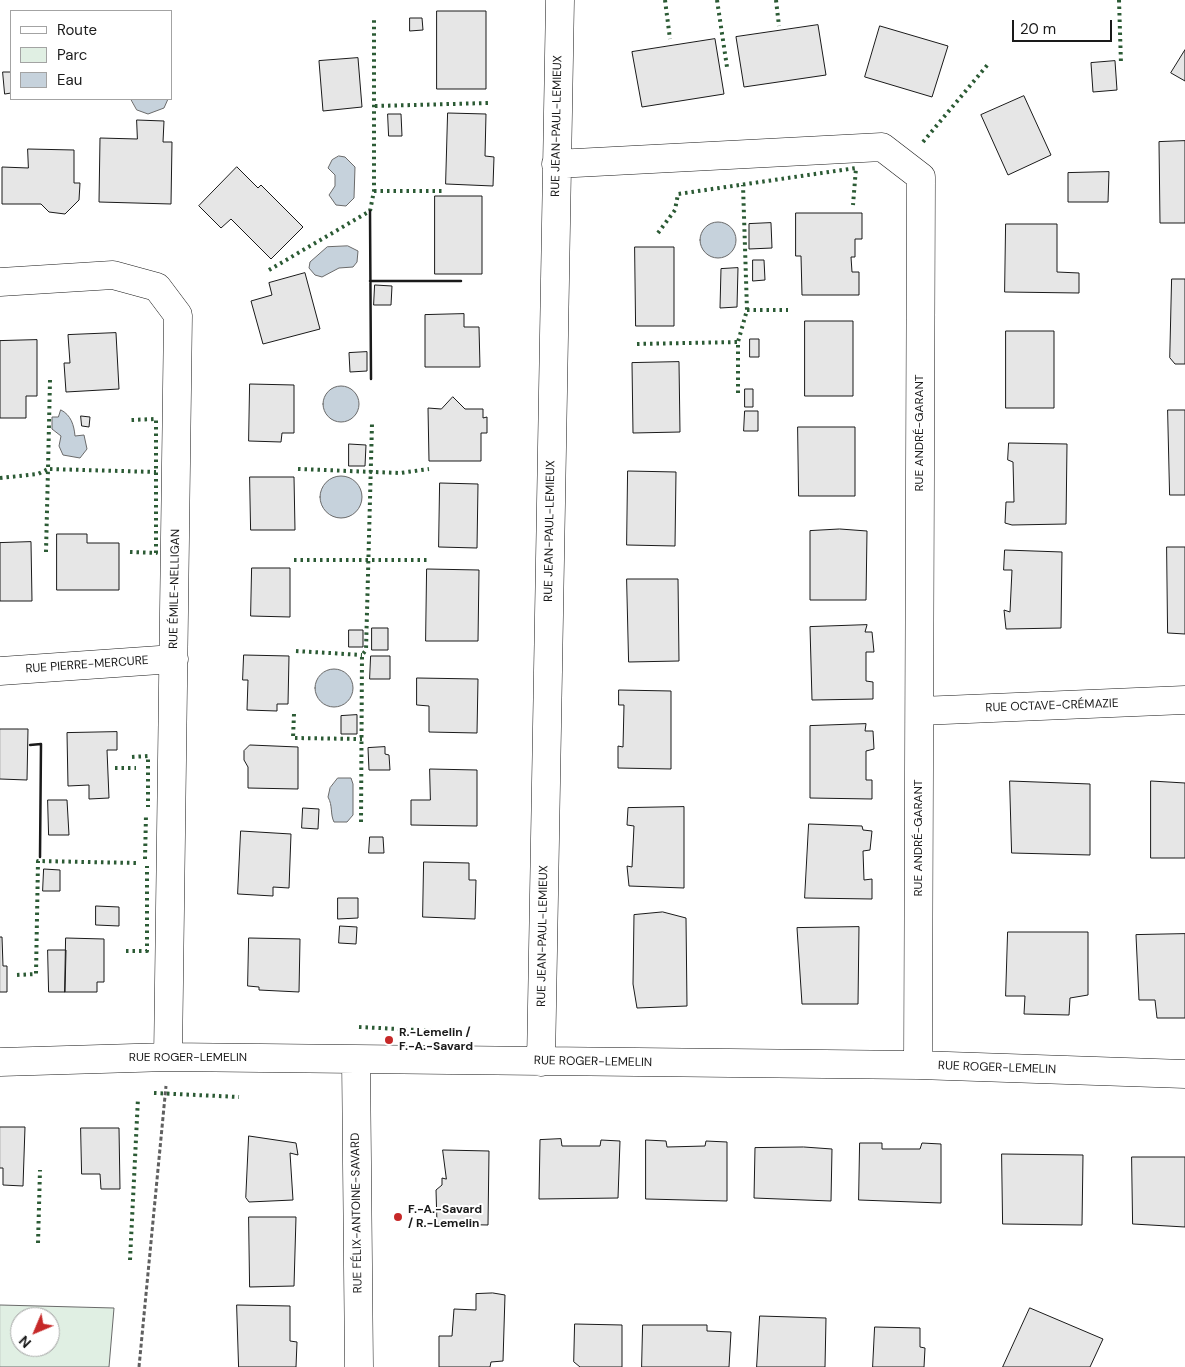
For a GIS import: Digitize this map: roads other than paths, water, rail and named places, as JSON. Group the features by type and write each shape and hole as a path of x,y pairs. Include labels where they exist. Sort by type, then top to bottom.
{"street":[{"name":"RUE JEAN-PAUL-LEMIEUX","path":"541,1062 560,0"},
{"name":"RUE ANDRÉ-GARANT","path":"556,164 882,147 921,177 918,1065"},
{"name":"RUE ÉMILE-NELLIGAN","path":"0,282 114,275 157,287 178,315 168,1057"},
{"name":"RUE PIERRE-MERCURE","path":"0,671 174,659"},
{"name":"RUE OCTAVE-CRÉMAZIE","path":"920,711 1185,700"},
{"name":"RUE ROGER-LEMELIN","path":"0,1062 168,1057 918,1065 1185,1074"},
{"name":"RUE FÉLIX-ANTOINE-SAVARD","path":"356,1060 359,1367"}],"water":[{"path":"132,100 168,100 164,108 148,114 137,110"},
{"path":"339,156 345,157 355,167 354,198 346,206 336,205 329,195 335,186 335,175 328,168 332,160"},
{"path":"718,222 725,223 731,227 735,233 735,247 731,253 725,257 718,258 711,257 705,253 701,247 700,240 701,233 705,227 711,223"},
{"path":"348,246 358,251 357,262 353,267 339,268 322,277 315,275 309,268 310,262 327,247"},
{"path":"341,386 348,387 354,391 358,397 358,411 354,417 348,421 341,422 334,421 328,417 324,411 323,404 324,397 328,391 334,387"},
{"path":"61,410 71,421 75,436 84,435 87,449 80,458 63,455 59,446 61,436 52,429 52,417 58,417"},
{"path":"341,476 356,482 362,497 356,512 341,518 326,512 320,497 326,482"},
{"path":"334,669 347,675 353,688 347,701 334,707 321,701 315,688 321,675"},
{"path":"338,778 351,778 353,784 353,815 347,822 334,822 328,797 330,788"}],"place":[{"name":"R.-Lemelin / F.-A.-Savard","path":"389,1040"},
{"name":"F.-A.-Savard / R.-Lemelin","path":"398,1217"}]}
